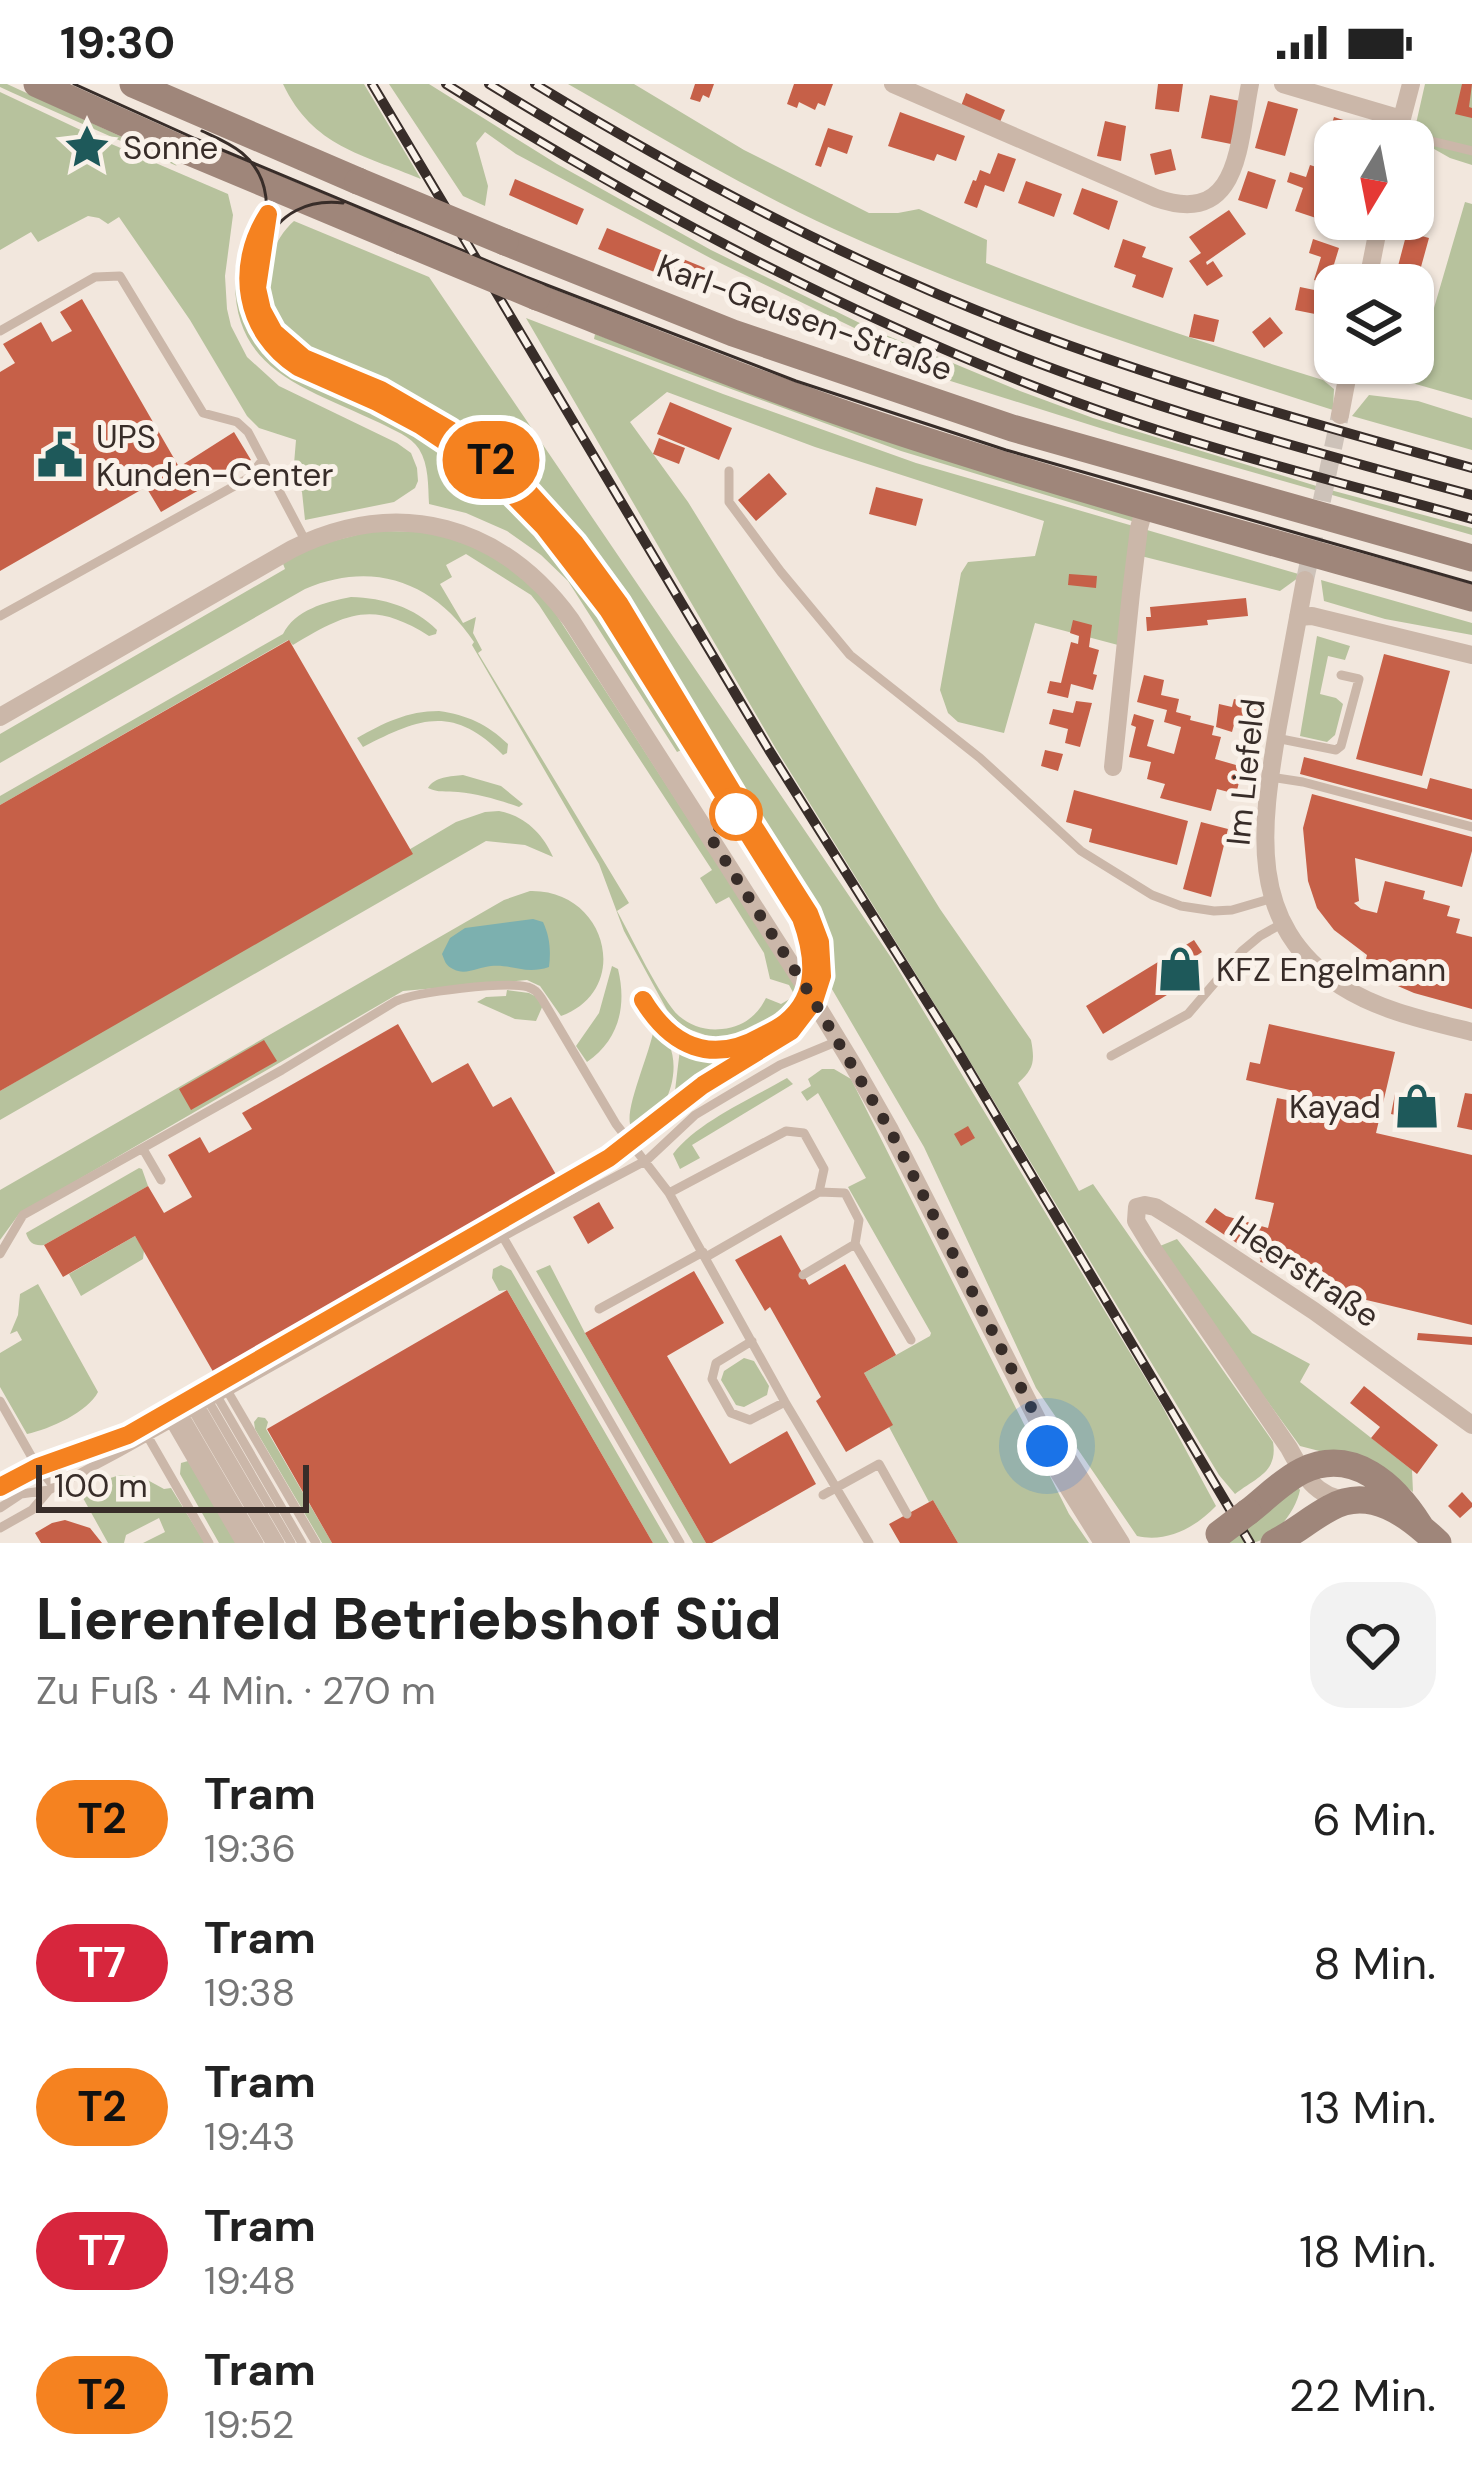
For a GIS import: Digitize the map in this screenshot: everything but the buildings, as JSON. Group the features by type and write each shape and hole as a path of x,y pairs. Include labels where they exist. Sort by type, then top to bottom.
{"main road":[{"path":"37,84 537,297 874,424 1472,598"},
{"name":"Karl-Geusen-Straße","path":"133,84 733,333 1012,428 1472,558"},
{"path":"1211,1540 1304,1476 1333,1463 1369,1472 1395,1491 1429,1534"},
{"path":"1276,1542 1335,1506 1364,1499 1384,1504 1429,1534"}],"street":[{"path":"893,84 1182,206 1206,203 1224,189 1234,166 1250,84"},
{"path":"1283,84 1371,120"},
{"path":"1401,120 1411,84"},
{"path":"1340,415 1346,384"},
{"path":"1113,767 1145,506"},
{"path":"0,717 306,542 354,526 419,523 477,538 509,556 538,580 571,620 838,1041 890,1130 1039,1423 1056,1468 1103,1543"},
{"name":"Im Liefeld","path":"1305,580 1276,738 1263,843 1273,898 1283,923 1306,956 1345,988 1393,1010 1472,1032"},
{"path":"1298,616 1472,655"},
{"name":"Heerstraße","path":"1304,1476 1136,1222 1138,1207 1145,1204 1169,1216 1314,1311 1472,1425"},
{"path":"1039,1423 1066,1456 1121,1543"},
{"path":"1304,1476 1335,1506"},
{"path":"1276,1542 1305,1508 1304,1476"}],"lane":[{"path":"1434,141 1472,151"},
{"path":"0,331 95,277 120,276 203,413 237,422 248,432 306,542"},
{"path":"0,616 247,479 262,460"},
{"path":"729,471 729,502 850,655 980,758 1081,851 1152,895 1181,906 1232,910 1273,898"},
{"path":"1276,738 1336,750 1341,746 1359,679 1342,675"},
{"path":"1270,777 1472,827"},
{"path":"1111,1057 1188,1014 1242,951 1283,923"},
{"path":"0,1254 23,1215 410,995 531,988 616,1124 669,1193 869,1543"},
{"path":"0,1508 21,1494 51,1488 148,1437 646,1160 695,1115 780,1065 838,1041"},
{"path":"669,1193 786,1131 804,1132 824,1168 820,1192"},
{"path":"143,1149 161,1180"},
{"path":"599,1309 820,1192 845,1192 859,1220 855,1244 911,1340"},
{"path":"503,1237 680,1543"},
{"path":"803,1275 855,1244"},
{"path":"752,1341 716,1363 712,1379 731,1413 750,1420 785,1402"},
{"path":"0,1400 51,1488"},
{"path":"198,1409 244,1543"},
{"path":"198,1409 259,1543"},
{"path":"198,1409 270,1543"},
{"path":"198,1409 280,1543"},
{"path":"198,1409 291,1543"},
{"path":"198,1409 302,1543"},
{"path":"198,1409 316,1543"},
{"path":"148,1437 209,1543"},
{"path":"823,1495 879,1464 908,1514"},
{"path":"0,1528 32,1510 51,1488"}],"green space":[{"path":"283,84 364,84 421,179 359,155 324,135 295,105"},
{"path":"389,84 429,84 557,164 711,250 876,331 1020,391 1323,488 1472,528 1472,535 1119,434 868,355 875,338 714,260 516,154 485,132 476,143 488,186 485,206 463,196"},
{"path":"568,84 634,84 744,150 869,213 919,209 987,240 986,263 1153,325 1314,377 1314,384 1334,389 1333,410 1081,327 895,256 700,160"},
{"path":"1425,84 1472,84 1472,165 1434,149 1434,120 1417,120"},
{"path":"0,87 170,159 177,166"},
{"path":"0,92 228,194 233,215 225,276 227,309 247,357 279,386 411,453 417,468 415,488 394,502 305,520 302,492 293,476 296,440 259,428 247,416 190,320 119,217 108,224 88,216 38,242 31,232 0,250"},
{"path":"1465,202 1472,204 1472,400 1416,384 1434,384 1434,308"},
{"path":"294,221 429,277 892,959 1161,1404 1216,1506 1199,1521 1170,1535 1137,1536 1036,1388 924,1147 829,984 831,955 816,909 627,601 594,556 540,492 499,454 407,395 317,355 278,322 268,296 268,268 277,242"},
{"path":"236,266 250,328 275,358 438,443 481,472 524,511 601,607 688,747 677,752 568,581 541,555 507,531 429,504 425,462 411,440 298,384 257,352 243,329 236,301"},
{"path":"526,318 916,463 1302,575 1280,591 1141,556 1118,645 1035,623 1004,733 958,722 948,713 940,690 961,573 968,562 1035,556 1044,521 815,447 667,392 630,422 688,502 940,909 1031,1040 1032,1064 1018,1083 1079,1191 1093,1184 1273,1442 1269,1467 1235,1494 1219,1475 776,749"},
{"path":"595,334 882,440 1136,517 1135,522 901,451 594,339"},
{"path":"1369,395 1418,401 1472,418 1472,450 1352,416"},
{"path":"372,531 440,535 494,558 539,594 802,995 785,1019 764,1033 714,1038 688,1029 667,1010 624,931 599,864 472,645 474,642 440,604 400,582 354,577 305,589 0,763 0,734 285,569 282,561 310,547","holes":["466,554 531,595 712,870 700,878 716,904 729,897 764,953 770,979 789,985 795,996 781,1004 766,998 749,1020 716,1029 684,1020 664,996 617,911 629,903 478,653 482,650 473,633 476,617 463,623 440,584 452,577 446,565"]},
{"path":"1321,580 1472,623 1472,635 1385,619 1324,601"},
{"path":"351,597 408,610 428,622 436,634 429,636 391,618 360,615 293,645 288,640 0,805 0,796 283,634 303,613"},
{"path":"1317,636 1350,646 1345,660 1328,656 1320,694 1343,704 1335,735 1327,742 1300,736"},
{"path":"439,711 484,726 508,744 507,753 503,755 468,728 451,722 419,723 363,747 357,738 396,719"},
{"path":"463,775 501,786 523,804 519,807 428,788 439,779"},
{"path":"499,811 532,827 553,857 525,845 486,841 0,1120 0,1091 456,822"},
{"path":"530,891 556,895 577,906 593,923 603,964 597,985 583,1003 561,1016 540,986 527,980 403,991 19,1214 0,1240 0,1190 504,900"},
{"path":"612,966 618,969 621,983 618,1021 607,1043 587,1062 576,1046 599,1013"},
{"path":"507,990 537,997 543,1005 536,1021 515,1019 477,1002 506,996"},
{"path":"654,1028 671,1050 672,1080 660,1110 638,1127 630,1124 630,1115"},
{"path":"683,1047 740,1053 742,1057 676,1102"},
{"path":"822,1069 834,1069 851,1079 1069,1514 1089,1543 958,1543 933,1500 929,1502 864,1373 931,1333 848,1187 866,1178 818,1093 807,1101 801,1092"},
{"path":"787,1078 793,1084 692,1145 700,1158 680,1169 673,1154 683,1142"},
{"path":"139,1168 148,1186 44,1245 29,1239 26,1233"},
{"path":"135,1236 144,1250 143,1259 81,1296 69,1274"},
{"path":"1177,1239 1252,1333 1310,1364 1300,1382 1412,1470 1413,1492 1381,1467 1300,1446 1176,1276 1160,1246"},
{"path":"501,1265 511,1270 669,1543 653,1543 507,1290 499,1291 492,1278 493,1269"},
{"path":"550,1265 706,1543 693,1543 536,1271"},
{"path":"38,1284 98,1392 67,1419 27,1434 0,1387 0,1353 22,1340 17,1331 10,1334 20,1294"},
{"path":"744,1358 754,1361 769,1386 767,1395 744,1407 736,1405 721,1380 724,1371"},
{"path":"258,1417 268,1422 266,1429 332,1543 322,1543 255,1429"},
{"path":"188,1461 236,1543 219,1543 180,1474 181,1463"},
{"path":"120,1475 171,1488 205,1543 143,1543 165,1532 159,1518 126,1535 124,1543 108,1543 83,1498"},
{"path":"1298,1487 1294,1506 1271,1534 1256,1542 1225,1543"}],"water":[{"path":"533,919 545,928 549,967 491,966 462,972 445,961 442,954 450,938 465,928"}],"tunnel":[{"path":"1305,580 1340,415"}],"tram line":[{"path":"74,84 526,277 796,381 1006,450 1472,583"},
{"path":"0,1487 38,1467 127,1435 609,1158 703,1085 791,1031 815,1001 822,977 820,942 809,913 631,624 550,515 511,475 459,436 384,392 312,362 274,332 263,311 259,288 266,217 258,173 237,149 202,131"},
{"path":"265,245 278,224 296,210 318,203 343,203"},
{"name":"T2","path":"0,1487 38,1467 128,1435 609,1158 703,1085 791,1031 807,1014 822,976 820,942 809,913 619,603 575,543 527,490 450,430 381,390 304,358 274,332 257,288 268,214 246,273 249,301 267,338 298,367 377,402 468,457 544,527 608,610 801,918 811,944 808,991 787,1022 748,1044 720,1050 692,1046 665,1031 643,1000"},
{"path":"643,1000 665,1028 692,1046 723,1050 758,1039"}],"railway":[{"path":"372,84 1250,1543"},
{"path":"446,84 588,170 734,249 959,356 1143,425 1472,519"},
{"path":"489,84 735,225 992,345 1170,409 1472,495"},
{"path":"535,84 783,222 977,311 1203,390 1472,468"}],"place":[{"name":"Sonne","path":"87,147"},
{"name":"UPS Kunden-Center","path":"60,455"},
{"name":"KFZ Engelmann","path":"1180,969"},
{"name":"Kayad","path":"1417,1106"}],"route":[{"path":"736,814 709,835 890,1130 1047,1446"}]}
